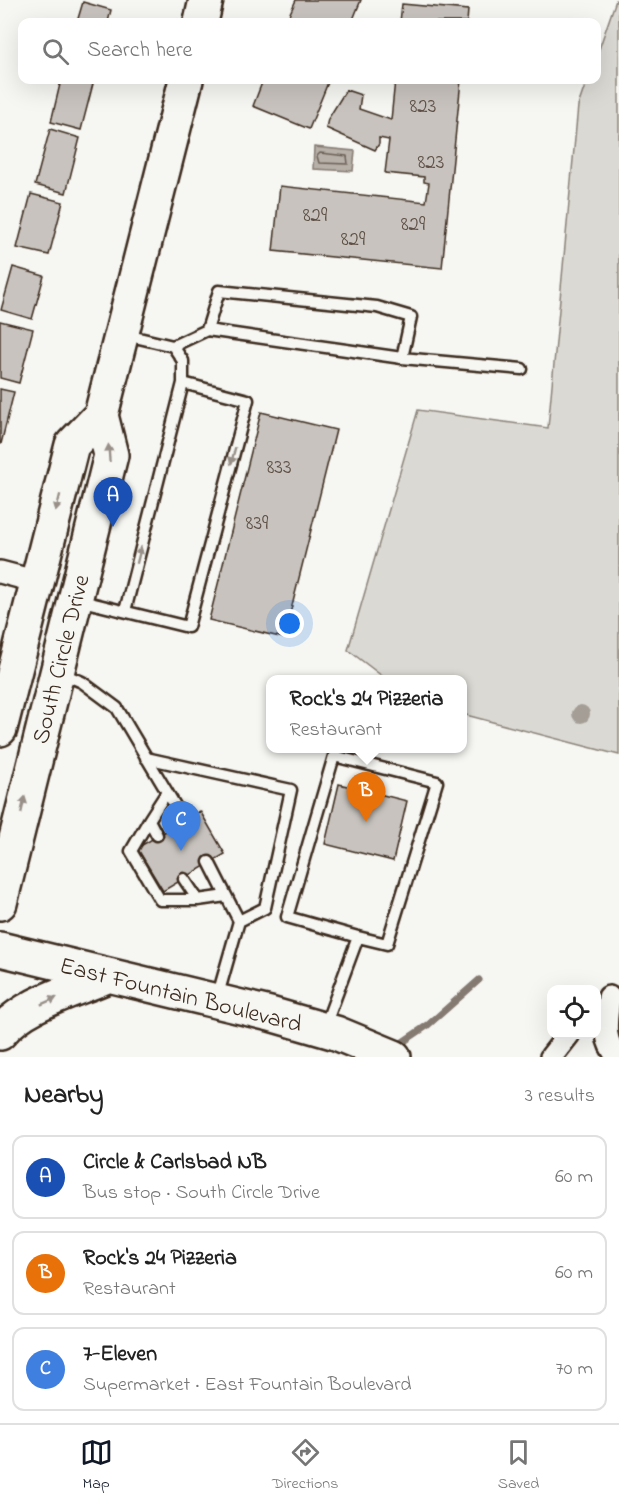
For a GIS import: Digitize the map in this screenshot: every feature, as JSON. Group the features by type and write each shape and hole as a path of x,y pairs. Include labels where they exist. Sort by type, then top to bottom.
{"main road":[{"path":"202,18 206,0"},
{"name":"South Circle Drive","path":"0,729 72,445 100,415 185,84"},
{"name":"South Circle Drive","path":"0,903 111,455 100,415"},
{"name":"East Fountain Boulevard","path":"0,949 330,1031 394,1057"},
{"path":"0,1033 28,1011 107,976"}],"street":[{"path":"0,572 38,582"},
{"path":"608,998 606,1032 609,1047 618,1057"},
{"path":"551,1057 566,1039"}],"lane":[{"path":"207,330 219,291 376,307 411,317 402,358"},
{"path":"120,334 173,345 207,330 402,358 522,369"},
{"path":"124,611 183,383 183,361 173,345"},
{"path":"75,599 188,627 248,400 183,383"},
{"path":"56,671 81,682 117,708 183,819"},
{"path":"334,756 437,782 387,944 358,937 287,917 334,756"},
{"path":"146,758 291,790 265,909 239,921"},
{"path":"167,792 131,851 159,900 198,900 226,896"},
{"path":"149,820 158,835"},
{"path":"210,862 239,921 216,1001"},
{"path":"184,879 198,900"},
{"path":"330,1031 358,937"}],"shaded area":[{"path":"616,0 619,0 619,755 467,715 467,675 381,675 348,650 418,410 548,428 578,106 586,84 601,84 601,43"}],"water":[{"path":"314,147 355,151 353,171 313,169"}],"building":[{"path":"296,0 361,0 354,18 288,18"},
{"path":"83,2 111,10 109,18 78,18"},
{"path":"402,4 468,10 467,18 400,18"},
{"path":"60,84 93,84 81,130 51,122"},
{"path":"261,84 327,84 309,129 253,106"},
{"path":"395,84 461,84 442,268 273,251 280,186 426,202 429,183 424,182 424,177 385,173 389,140 379,138 379,144 375,150 326,128 328,119 346,90 361,95 359,109 391,120"},
{"path":"50,129 80,138 66,193 35,185"},
{"path":"31,194 63,202 49,255 17,248"},
{"path":"13,267 44,276 32,319 1,310"},
{"path":"0,321 33,329 19,383 0,378"},
{"path":"0,389 14,392 1,444 0,444"},
{"path":"261,412 336,430 284,638 209,620"},
{"path":"339,784 407,801 393,861 325,844"},
{"path":"200,811 225,854 163,891 137,848"}],"waterway":[{"path":"394,1048 428,1025 479,980"}],"place":[{"name":"Circle & Carlsbad NB","path":"113,527"},
{"name":"Rock's 24 Pizzeria","path":"366,822"},
{"name":"7-Eleven","path":"181,851"}]}
